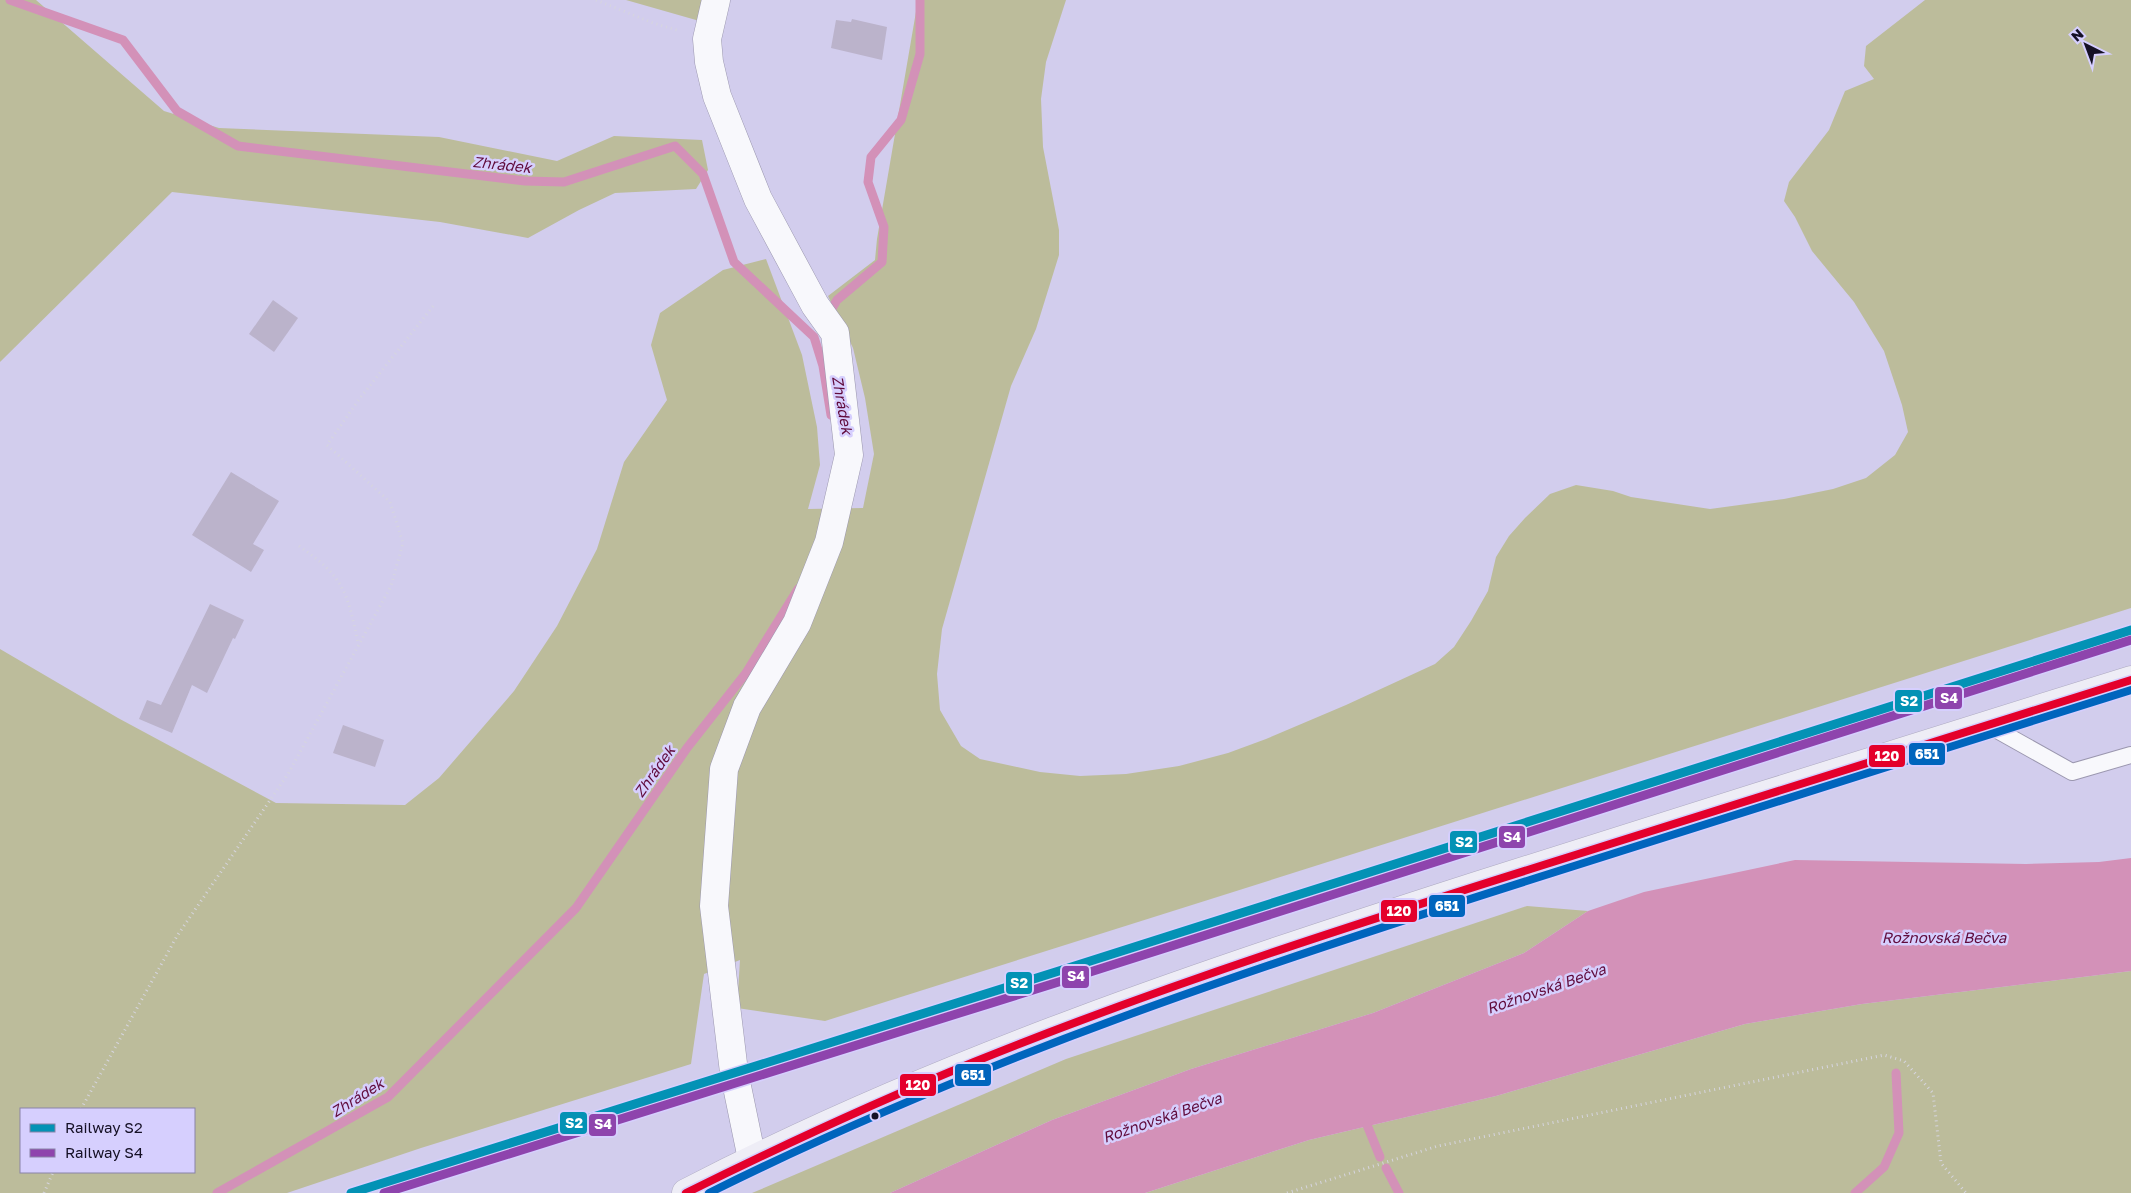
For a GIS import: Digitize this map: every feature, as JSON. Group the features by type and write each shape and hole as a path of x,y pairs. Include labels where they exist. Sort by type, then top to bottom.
{"main road":[{"path":"686,1193 752,1158 931,1079 1128,1001 1418,905 2131,680"}],"street":[{"path":"716,0 707,39 709,62 717,96 754,189 814,305 835,333 849,455 829,542 797,622 748,708 724,769 714,906 733,1064 752,1158"}],"lane":[{"path":"1988,724 2072,772 2131,755"}],"path":[{"path":"596,0 653,23 707,39"},
{"path":"82,1108 176,936 288,774 358,643 391,586 403,543 390,502 327,445 360,398 434,305"},
{"path":"299,546 320,561 343,587 350,604 358,643"},
{"path":"1287,1193 1438,1146 1884,1055 1904,1061 1933,1093 1941,1164 1966,1193"},
{"path":"44,1193 53,1173"}],"green space":[{"path":"0,0 36,0 164,111 219,128 439,137 557,161 614,136 702,140 708,170 696,189 615,193 528,238 440,222 172,192 0,362"},
{"path":"626,0 712,0 703,22"},
{"path":"918,0 1066,0 1046,62 1041,99 1043,147 1059,230 1059,255 1036,329 1011,386 942,629 937,674 940,710 961,746 980,759 1040,772 1080,776 1126,774 1179,766 1228,753 1266,739 1435,664 1454,647 1471,621 1488,591 1496,557 1509,536 1550,494 1576,485 1613,491 1631,497 1710,509 1784,499 1833,489 1866,478 1895,455 1908,432 1902,405 1884,351 1854,302 1812,251 1795,217 1784,201 1789,182 1829,130 1845,91 1874,79 1864,66 1866,46 1925,0 2131,0 2131,608 825,1021 737,1008 740,960 704,974 691,1064 421,1148 287,1193 0,1193 0,649 118,718 276,803 405,805 439,778 514,691 557,626 597,549 624,462 667,400 651,345 660,313 723,270 766,259 802,355 817,427 820,465 808,509 863,508 874,454 865,398 853,348 828,296 875,260"},
{"path":"1527,906 1588,911 1524,953 1373,1013 1191,1069 1052,1120 890,1193 752,1193 1066,1059"},
{"path":"2131,971 2131,1193 1145,1193 1309,1140 1496,1096 1745,1024 1862,1004"}],"water":[{"name":"Rožnovská Bečva","path":"2131,858 2131,971 1862,1004 1745,1024 1496,1096 1309,1140 1145,1193 890,1193 1052,1120 1191,1069 1373,1013 1524,953 1588,911 1644,892 1795,860 2026,864 2099,862"}],"building":[{"path":"852,19 887,27 882,60 831,48 836,20 851,22"},
{"path":"273,300 298,318 274,352 249,334"},
{"path":"231,472 279,501 253,544 264,550 251,572 192,535"},
{"path":"210,604 244,620 235,639 233,638 207,693 192,685 172,733 139,719 147,700 161,705"},
{"path":"343,725 384,740 375,767 333,753"}],"waterway":[{"name":"Zhrádek","path":"10,0 123,40 177,111 238,146 525,181 564,182 675,146 703,174 734,262 814,337 823,366 831,415"},
{"path":"827,317 837,300 882,262 884,227 868,182 871,157 901,120 920,54 920,0"},
{"name":"Zhrádek","path":"217,1193 388,1097 576,908 687,748 746,673 798,589"},
{"path":"1855,1193 1884,1167 1899,1133 1896,1073"},
{"path":"1363,1115 1380,1157"},
{"path":"1386,1168 1399,1193"}],"rail line":[{"name":"S2","path":"351,1193 1062,970 2131,630"},
{"name":"S4","path":"384,1193 1065,980 2131,640"}],"transit line":[{"name":"120","path":"686,1193 757,1158 937,1077 1121,1005 1421,904 2131,680"},
{"name":"651","path":"709,1193 811,1144 914,1099 1124,1016 1336,942 1444,907 2131,690"}]}
